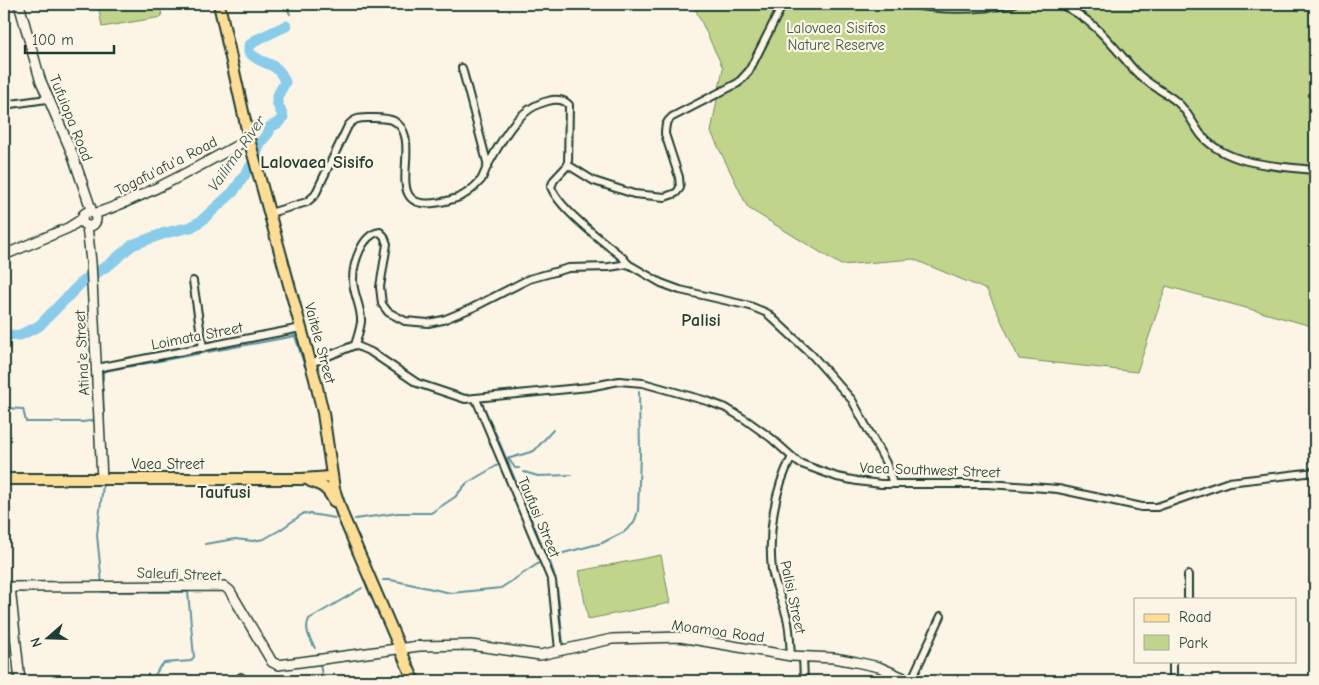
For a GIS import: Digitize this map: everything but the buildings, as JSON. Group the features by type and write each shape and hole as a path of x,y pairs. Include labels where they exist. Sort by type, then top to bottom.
{"main road":[{"name":"Tufuiopa Road","path":"19,4 36,68 47,98 70,147 85,193 89,219"},
{"name":"Vaitele Street","path":"219,4 259,178 311,363 323,414 332,477 340,505 349,531 414,681"},
{"name":"Togafu'afu'a Road","path":"89,219 250,141"},
{"path":"85,193 95,204 114,207"},
{"path":"4,255 89,219"},
{"name":"Atina'e Street","path":"89,219 102,479"},
{"path":"68,228 83,231 90,241"},
{"path":"300,479 323,470 328,450"},
{"name":"Vaea Street","path":"4,479 300,479 332,477"},
{"path":"300,479 320,484 330,491 349,531"},
{"name":"Saleufi Street","path":"7,587 224,586 230,591 272,662 278,665 400,648"},
{"path":"7,587 20,681"},
{"name":"Moamoa Road","path":"400,648 471,645 540,655 612,639 680,637 791,656 834,658 879,667 911,681"}],"street":[{"path":"568,166 594,181 634,194 665,197 676,193 680,188 679,177 665,134 665,127 668,121 672,117 738,83 743,78 783,4"},
{"path":"908,4 938,8 973,9 1013,4"},
{"path":"1059,4 1076,11 1091,23 1105,36 1136,73 1154,88 1178,103 1202,136 1214,146 1239,159 1273,166 1315,170"},
{"path":"462,68 488,166"},
{"path":"4,105 47,98"},
{"path":"270,213 307,202 315,195 348,126 351,121 356,119 386,119 395,122 403,133 407,146 404,184 408,194 422,204 432,204 459,197 473,189 482,178 506,134 531,107 540,103 558,100 566,102 569,105 568,166 554,180 551,187 571,213 628,264 661,283 680,290 750,306 767,313 812,355 852,400 886,463 893,484"},
{"path":"311,363 355,346 361,322 353,281 355,267 366,240 374,233 380,232 387,244 380,287 382,304 388,312 405,321 428,323 443,320 472,308 529,279 569,268 609,267 628,264"},
{"path":"193,281 203,348"},
{"name":"Loimata Street","path":"97,368 302,328"},
{"name":"Vaea Southwest Street","path":"355,346 371,352 417,383 465,399 588,387 619,381 643,384 726,408 752,424 800,463 837,477 873,483 988,484 1058,489 1142,507 1157,507 1229,482 1315,472"},
{"name":"Taufusi Street","path":"476,399 552,581 559,650"},
{"name":"Palisi Street","path":"791,656 787,618 773,572 771,550 774,513 785,469 792,457"},
{"path":"1188,575 1188,598"},
{"path":"911,681 941,616"},
{"path":"803,656 804,681"},
{"path":"1173,662 1173,681"}],"green space":[{"path":"98,4 160,4 162,17 102,27"},
{"name":"Lalovaea Sisifos Nature Reserve","path":"693,4 1315,4 1315,327 1166,286 1137,372 1019,359 987,290 913,259 841,265 748,208 711,132 723,68"},
{"path":"661,555 670,603 588,619 579,571"}],"waterway":[{"name":"Vailima River","path":"285,4 290,14"},
{"name":"Vailima River","path":"4,336 20,335 39,326 82,282 110,264 132,245 165,233 191,227 201,221 233,192 253,163 260,143 269,132 270,127 278,123 283,117 277,102 285,82 282,75 274,66 254,57 249,52 249,46 256,40 286,26"},
{"path":"103,380 103,372 105,371 295,336 305,367 308,366"},
{"path":"336,356 353,349"},
{"path":"320,362 327,360"},
{"path":"101,419 104,419 103,390"},
{"path":"548,557 602,543 624,532 634,523 638,511 640,455 639,392"},
{"path":"483,405 492,426"},
{"path":"4,408 23,409 26,422 83,422 96,420"},
{"path":"507,459 534,451 553,430"},
{"path":"495,432 519,489"},
{"path":"508,458 515,468 519,468"},
{"path":"355,519 398,513 431,513 455,497 467,483 498,465"},
{"path":"524,472 538,476 571,475"},
{"path":"102,584 97,535 103,485"},
{"path":"522,495 532,521"},
{"path":"205,544 235,539 253,541 264,539 304,513 335,518"},
{"path":"535,527 541,543"},
{"path":"544,549 556,583 563,643"},
{"path":"383,580 391,580 451,593 501,588 539,563"},
{"path":"315,648 307,631 309,619 362,588"},
{"path":"102,592 140,592"},
{"path":"150,592 188,592 194,657 191,661 164,663 152,681"},
{"path":"320,664 323,681"}],"district":[{"name":"Lalovaea Sisifo","path":"317,162"},
{"name":"Palisi","path":"701,320"},
{"name":"Taufusi","path":"224,492"}]}
